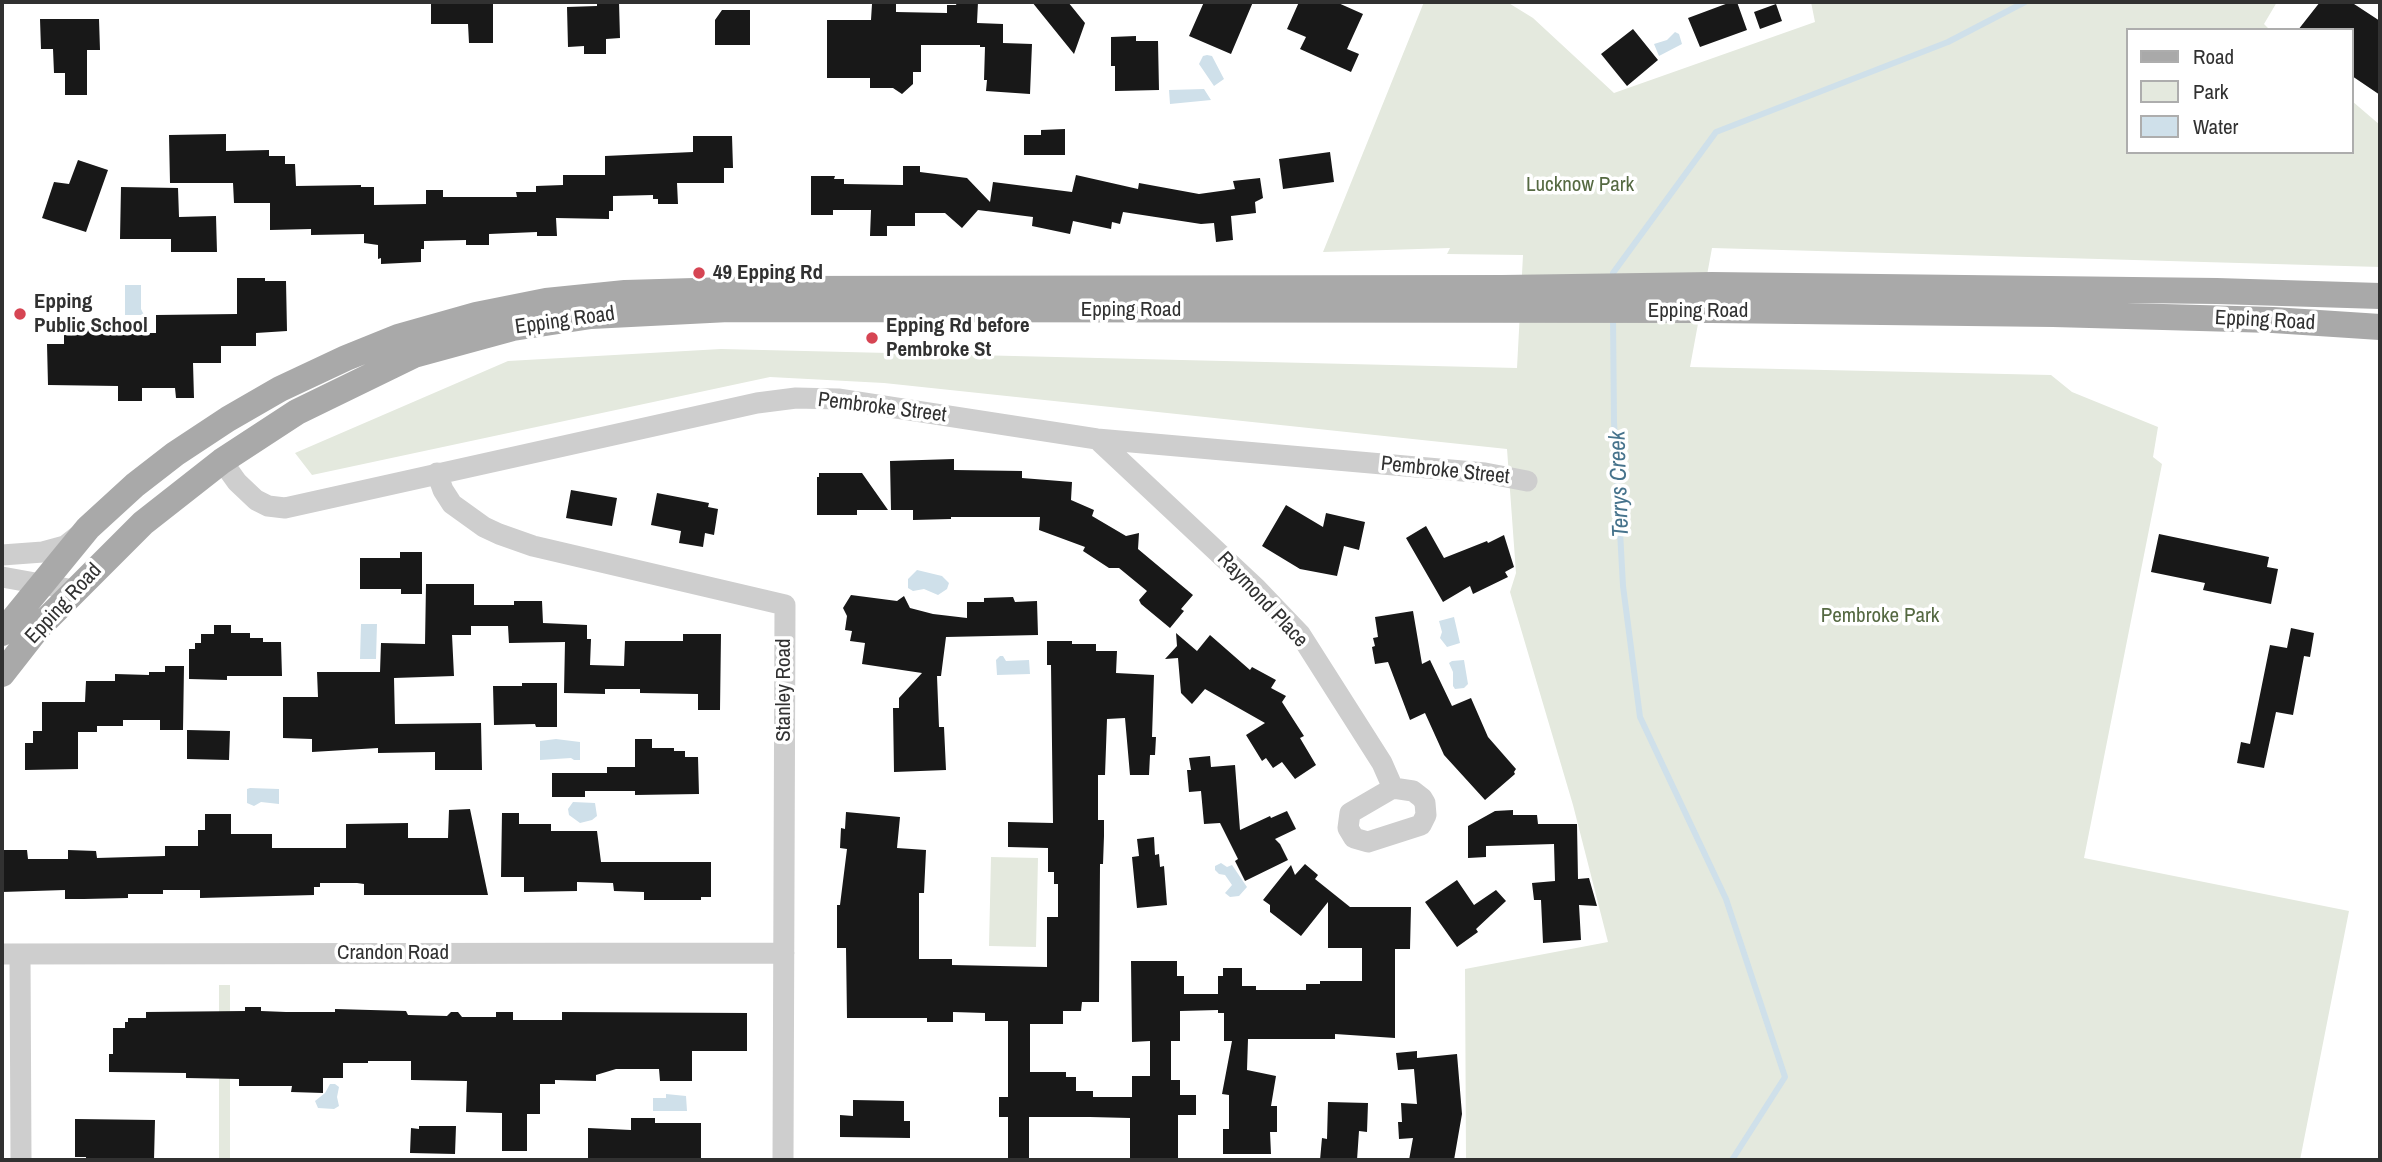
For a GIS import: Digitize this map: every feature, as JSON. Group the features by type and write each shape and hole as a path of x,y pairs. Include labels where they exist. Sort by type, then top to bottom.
{"main road":[{"name":"Epping Road","path":"2,633 88,528 135,485 175,454 280,389 346,358 398,337 476,315 534,303 625,293 763,289 1502,300"},
{"name":"Epping Road","path":"2,674 38,628 143,523 222,461 297,412 414,355 513,328 591,316 729,309 2217,291 2380,296"},
{"name":"Epping Road","path":"1712,298 2053,314 2273,320 2380,327"}],"street":[{"name":"Pembroke Street","path":"222,461 256,500 275,508 285,508 757,403 796,398 838,399 1097,439 1485,473 1527,481"},
{"name":"Raymond Place","path":"1097,439 1257,589 1300,634 1382,763 1393,788"},
{"name":"Stanley Road","path":"437,473 452,504 484,527 499,534 533,545 785,605 783,1160"},
{"path":"2,555 43,552 65,545 88,528"},
{"path":"2,577 74,590"},
{"name":"Crandon Road","path":"11,954 784,953"},
{"path":"11,954 21,1160"}],"green space":[{"path":"1424,2 1507,2 1533,18 1614,93 1815,22 1811,2 2277,2 2264,24 2268,28 2126,28 2126,154 2354,154 2354,103 2380,125 2380,267 1712,248 1690,367 2051,375 2072,392 2158,427 2153,457 2162,464 2084,858 2349,911 2300,1160 1466,1160 1465,969 1608,942 1573,805 1510,592 1516,573 1507,449 884,383 770,377 312,475 295,453 508,361 721,349 1517,368 1523,255 1447,254 1450,248 1323,252"},
{"path":"991,857 1038,858 1036,947 989,946"},
{"path":"219,985 230,985 230,1160 219,1160"}],"water":[{"path":"1675,32 1679,34 1682,44 1659,56 1654,44 1667,40"},
{"path":"1203,56 1212,56 1224,79 1214,86 1199,64"},
{"path":"1204,89 1211,100 1170,104 1169,90"},
{"path":"125,285 141,285 141,309 144,315 125,315"},
{"path":"917,570 942,576 949,583 947,589 938,595 924,589 913,591 908,588 908,579"},
{"path":"1454,617 1460,643 1447,647 1440,638 1442,632 1439,621"},
{"path":"361,624 377,624 376,659 360,659"},
{"path":"1000,656 1006,661 1029,660 1030,674 997,675 996,660"},
{"path":"1464,660 1468,684 1464,688 1455,689 1449,663"},
{"path":"556,739 580,742 580,760 540,760 540,741"},
{"path":"247,789 279,789 279,804 261,802 254,806 247,803"},
{"path":"573,802 595,803 597,816 580,823 569,815 568,809"},
{"path":"1221,863 1227,867 1232,865 1247,887 1239,896 1230,897 1225,893 1232,885 1225,875 1215,870 1215,866"},
{"path":"330,1084 339,1087 339,1106 334,1109 318,1108 315,1101 325,1093"},
{"path":"666,1094 686,1096 687,1111 653,1111 653,1098 666,1098"}],"building":[{"path":"431,2 493,2 493,43 469,43 468,24 431,24"},
{"path":"597,2 619,2 620,38 606,39 606,54 584,54 584,46 568,47 567,7 597,6"},
{"path":"957,2 978,2 977,23 1003,24 1003,43 1032,44 1030,94 986,91 985,47 980,45 921,45 921,72 913,72 913,84 902,94 893,88 870,88 870,78 827,78 827,20 871,20 872,4 896,4 896,12 947,13 947,5 956,5"},
{"path":"1032,2 1068,2 1085,23 1074,54"},
{"path":"1204,2 1253,2 1231,54 1189,36"},
{"path":"1299,2 1336,2 1363,14 1347,49 1359,54 1351,72 1300,49 1306,37 1287,29"},
{"path":"1737,2 1747,30 1700,47 1688,18"},
{"path":"2320,2 2351,2 2380,21 2380,95 2354,77 2354,28 2300,28"},
{"path":"1776,4 1782,21 1760,29 1754,12"},
{"path":"722,10 750,10 750,45 715,45 715,20"},
{"path":"40,19 99,19 100,50 87,50 87,95 65,95 65,73 54,73 53,49 41,49"},
{"path":"1633,29 1658,60 1627,86 1601,54"},
{"path":"1136,36 1136,41 1158,41 1159,90 1115,91 1115,66 1111,66 1111,37"},
{"path":"1065,129 1065,155 1024,155 1024,135 1041,135 1041,130"},
{"path":"226,134 226,151 269,150 269,156 285,156 285,164 295,164 296,186 374,187 374,205 426,204 426,190 443,190 443,197 517,197 516,192 536,192 536,186 563,185 563,175 605,175 605,156 693,152 693,136 732,136 733,168 724,168 724,183 677,183 678,204 658,204 658,199 653,199 653,195 613,196 613,211 609,211 609,219 556,218 557,236 537,236 537,232 489,234 489,245 466,245 466,240 424,241 421,262 381,264 381,258 378,259 378,245 364,243 364,234 311,235 311,229 270,230 270,203 234,203 233,183 170,183 169,135"},
{"path":"1330,152 1334,182 1283,189 1279,159"},
{"path":"78,160 108,170 86,232 42,218 54,182 69,184"},
{"path":"903,166 920,166 920,172 967,178 990,202 993,182 1072,192 1076,175 1138,189 1139,183 1199,194 1235,189 1233,181 1260,178 1263,198 1255,202 1256,213 1231,216 1233,240 1216,242 1214,223 1201,224 1123,212 1120,224 1112,222 1111,229 1073,221 1070,234 1032,226 1033,217 978,210 962,228 945,213 915,213 915,226 887,226 887,236 870,236 871,210 833,210 833,215 811,215 811,176 835,176 834,179 844,179 844,184 903,185"},
{"path":"121,187 178,188 179,217 216,216 217,252 171,252 171,239 120,239"},
{"path":"237,278 286,281 287,331 256,333 256,346 221,346 221,363 193,363 194,398 176,398 175,388 142,388 142,401 118,401 118,386 48,385 47,344 64,344 64,326 103,326 103,333 156,333 156,315 237,314"},
{"path":"954,459 954,470 1022,471 1022,478 1072,482 1071,500 1094,510 1092,516 1126,536 1139,533 1138,549 1193,595 1181,609 1184,611 1170,628 1141,604 1139,600 1147,591 1119,568 1109,568 1083,551 1085,547 1039,530 1040,517 951,517 913,520 913,510 891,510 890,461"},
{"path":"819,473 862,473 888,510 857,510 857,515 817,515"},
{"path":"571,490 617,498 612,526 566,518"},
{"path":"657,493 709,503 708,507 718,509 714,535 705,533 703,547 679,543 681,531 651,525"},
{"path":"1286,505 1323,527 1326,513 1365,522 1359,550 1344,546 1337,576 1300,569 1262,546"},
{"path":"1426,526 1444,558 1504,535 1514,567 1505,572 1508,577 1473,594 1470,586 1443,602 1406,538"},
{"path":"2159,534 2269,557 2267,567 2278,569 2271,604 2203,590 2205,583 2151,572"},
{"path":"400,552 422,552 422,594 401,594 401,589 360,589 360,558 400,558"},
{"path":"426,584 474,584 474,605 514,605 514,601 542,601 543,623 587,625 587,639 591,639 590,665 624,666 625,641 683,641 683,634 721,634 720,710 698,710 698,694 640,693 640,689 605,689 605,694 564,693 565,642 509,643 508,626 471,626 471,635 452,635 454,676 394,678 395,724 481,723 482,770 435,770 435,752 378,753 378,748 312,752 312,739 283,738 283,697 318,697 317,672 380,672 381,643 425,644"},
{"path":"851,595 897,601 904,596 910,608 967,618 967,602 984,602 984,598 1013,597 1015,602 1037,601 1038,635 946,637 941,676 937,676 939,727 944,727 946,770 894,772 893,708 899,708 899,698 922,673 862,664 865,643 850,641 852,631 845,630 847,616 843,608"},
{"path":"1413,611 1422,664 1430,660 1452,706 1471,698 1488,737 1516,769 1515,774 1485,800 1444,755 1425,713 1410,720 1388,662 1375,664 1373,638 1378,637 1375,617"},
{"path":"214,625 231,625 231,633 250,633 250,638 263,638 263,642 281,642 282,676 227,676 227,680 189,679 189,649 195,649 195,643 201,643 201,634 214,634"},
{"path":"2291,628 2314,633 2310,657 2304,656 2293,715 2276,712 2264,768 2237,763 2241,742 2250,744 2270,645 2287,648"},
{"path":"1176,633 1197,651 1210,635 1250,670 1252,667 1276,680 1271,688 1286,696 1282,702 1304,736 1300,738 1316,765 1295,779 1282,762 1273,768 1266,758 1262,761 1246,735 1265,723 1205,689 1192,704 1181,693 1178,658 1165,659 1177,646"},
{"path":"1047,641 1096,644 1096,651 1117,651 1116,673 1154,675 1152,737 1156,737 1155,755 1150,755 1149,775 1130,775 1125,718 1107,719 1105,775 1098,775 1098,820 1104,820 1103,864 1100,864 1099,1002 1082,1002 1081,1011 1063,1011 1063,1024 1030,1024 1030,1072 1066,1072 1066,1077 1076,1077 1076,1091 1093,1091 1093,1097 1132,1097 1132,1076 1150,1076 1150,1041 1132,1042 1131,961 1177,961 1177,976 1184,976 1184,994 1218,994 1218,976 1223,976 1223,968 1242,968 1242,986 1256,986 1256,990 1306,990 1306,984 1320,984 1320,981 1362,981 1362,948 1328,948 1328,902 1301,936 1270,912 1270,905 1263,900 1291,865 1295,875 1305,864 1318,875 1315,879 1350,907 1411,907 1410,949 1395,949 1395,1038 1335,1034 1335,1039 1248,1039 1247,1070 1276,1076 1271,1106 1277,1106 1277,1132 1270,1132 1271,1154 1223,1154 1223,1129 1229,1129 1229,1095 1222,1094 1232,1041 1224,1041 1224,1013 1218,1013 1218,1010 1180,1011 1180,1041 1171,1041 1171,1080 1180,1080 1180,1095 1196,1095 1196,1115 1178,1115 1178,1160 1130,1160 1130,1118 1029,1117 1029,1160 1008,1160 1008,1117 999,1117 999,1097 1008,1097 1008,1021 985,1021 985,1013 953,1012 953,1022 927,1022 927,1018 847,1018 846,948 837,948 837,905 840,905 847,849 840,848 841,828 845,829 846,812 900,817 897,848 926,850 924,893 919,893 919,959 952,959 952,965 1047,967 1047,917 1058,917 1058,884 1054,884 1054,872 1048,872 1048,848 1008,847 1008,822 1053,823 1051,665 1047,665"},
{"path":"165,666 184,666 183,730 160,730 160,720 123,720 123,726 97,726 97,732 78,732 78,769 25,770 25,743 33,743 33,731 42,731 42,702 85,702 86,681 115,681 115,674 149,675 149,672 165,672"},
{"path":"522,683 557,683 557,727 536,727 535,724 494,725 493,686 522,686"},
{"path":"187,730 230,731 229,760 187,759"},
{"path":"635,739 652,739 652,748 674,748 674,751 685,751 685,757 698,757 699,794 635,795 635,791 585,791 585,797 552,797 552,773 607,773 607,767 635,767"},
{"path":"1210,756 1211,767 1235,765 1240,830 1287,811 1296,829 1275,839 1288,860 1245,881 1235,861 1238,859 1220,823 1204,824 1201,791 1189,792 1189,758"},
{"path":"470,809 488,895 364,895 364,884 357,883 320,883 320,887 314,887 314,895 200,898 200,890 163,890 163,894 128,894 128,898 84,899 65,899 65,890 2,892 2,850 27,850 28,859 68,859 68,850 96,851 97,858 165,856 165,846 198,846 198,830 205,830 205,814 231,814 231,834 272,834 272,848 346,848 346,824 408,823 408,838 448,838 449,810"},
{"path":"1513,810 1513,815 1537,815 1538,824 1577,824 1578,879 1589,878 1597,906 1579,905 1581,940 1543,943 1541,900 1534,900 1532,883 1555,881 1554,844 1486,846 1486,857 1468,858 1468,826 1495,811"},
{"path":"502,813 519,813 519,824 551,824 551,831 597,831 601,862 711,862 711,897 701,897 701,900 644,900 644,892 614,891 613,883 577,882 577,891 524,892 524,877 501,877"},
{"path":"1154,837 1155,855 1159,854 1160,867 1164,866 1167,905 1137,908 1132,857 1139,856 1137,839"},
{"path":"1457,880 1474,905 1496,890 1506,901 1476,929 1478,932 1457,947 1425,902"},
{"path":"245,1007 261,1007 261,1011 335,1012 335,1009 406,1011 408,1015 447,1016 451,1012 458,1012 462,1017 496,1017 496,1012 513,1012 513,1020 562,1020 562,1012 747,1013 747,1051 692,1051 692,1081 660,1081 659,1069 616,1069 596,1075 596,1081 555,1080 555,1084 540,1084 540,1114 527,1114 527,1151 502,1151 502,1113 466,1112 467,1081 411,1080 411,1061 343,1063 343,1078 323,1078 323,1093 291,1092 292,1086 239,1086 239,1079 186,1078 186,1073 109,1072 109,1054 113,1054 113,1028 125,1028 128,1018 146,1018 146,1012 245,1011"},
{"path":"1417,1051 1417,1058 1457,1054 1462,1114 1454,1160 1409,1160 1413,1138 1399,1139 1401,1103 1417,1104 1414,1069 1398,1070 1396,1053"},
{"path":"853,1100 904,1101 904,1121 910,1121 910,1138 840,1137 840,1115 853,1116"},
{"path":"1328,1102 1368,1103 1367,1132 1359,1131 1357,1160 1320,1160 1322,1138 1327,1139"},
{"path":"631,1118 655,1118 655,1123 701,1123 701,1160 588,1160 588,1128 631,1130"},
{"path":"75,1119 155,1120 154,1160 86,1160 86,1157 75,1157"},
{"path":"419,1126 456,1126 455,1154 410,1153 411,1128 419,1129"}],"waterway":[{"name":"Terrys Creek","path":"1613,279 1613,273 1716,132 1948,42 2025,2"},
{"name":"Terrys Creek","path":"1613,315 1614,422 1623,586 1640,717 1726,899 1785,1077 1732,1160"}],"place":[{"name":"49 Epping Rd","path":"699,273"},
{"name":"Epping Public School","path":"20,314"},
{"name":"Epping Rd before Pembroke St","path":"872,338"}],"park label":[{"name":"Lucknow Park","path":"1580,185"},
{"name":"Pembroke Park","path":"1880,616"}]}
